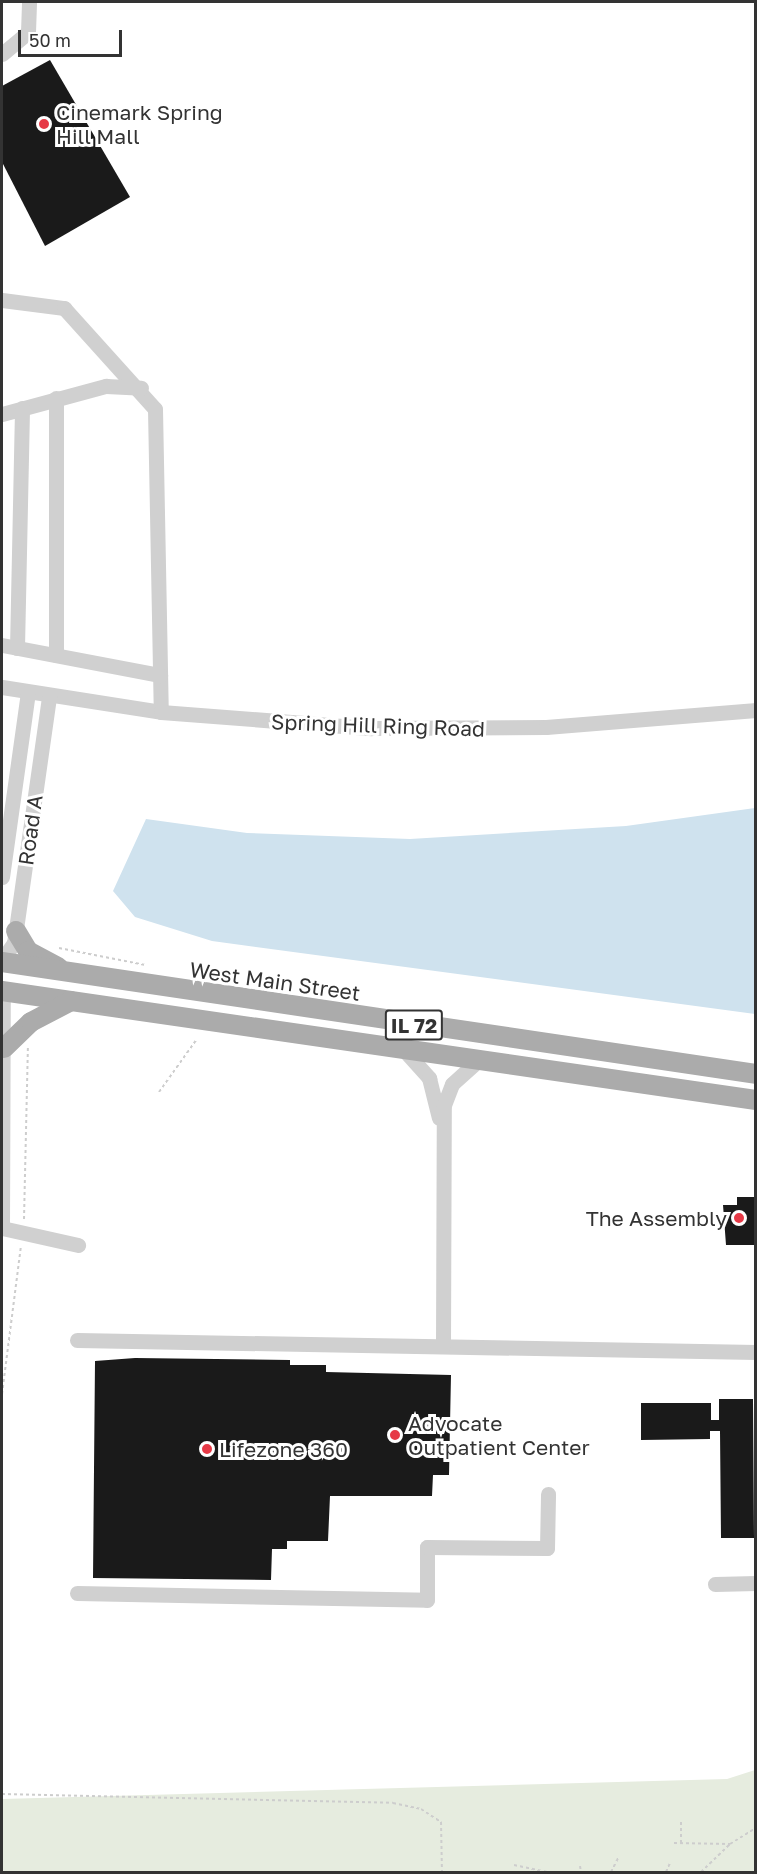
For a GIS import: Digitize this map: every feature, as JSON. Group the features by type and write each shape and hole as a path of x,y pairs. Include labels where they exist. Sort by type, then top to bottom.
{"main road":[{"path":"16,931 28,951 73,975"},
{"name":"West Main Street","path":"2,961 73,975 756,1074"},
{"name":"IL 72","path":"2,986 70,1001 756,1100"},
{"path":"4,1048 31,1022 70,1001"}],"street":[{"path":"2,54 28,32 29,2"},
{"path":"2,300 64,308 141,388 155,409 161,712"},
{"path":"2,414 106,386 141,388"},
{"path":"56,398 56,655"},
{"path":"17,648 22,408"},
{"path":"2,645 160,675"},
{"name":"Spring Hill Ring Road","path":"2,687 28,693 161,712 299,724 443,729 580,726 756,710"},
{"name":"Road A","path":"2,877 28,693"},
{"name":"Road A","path":"2,961 16,931 49,696"},
{"path":"2,986 4,1048 2,1227 78,1245"},
{"path":"404,1050 429,1078 441,1130 443,1346"},
{"path":"441,1130 452,1084 479,1060"},
{"path":"77,1340 756,1352"},
{"path":"77,1593 427,1600 428,1547 547,1548 548,1494"},
{"path":"715,1584 756,1583"}],"path":[{"path":"159,1092 198,1039"},
{"path":"2,1394 24,1232 29,1040"},
{"path":"2,1794 393,1803 421,1809 441,1821 442,1872"},
{"path":"681,1820 681,1843"},
{"path":"701,1872 730,1844 756,1828"},
{"path":"674,1843 730,1844"},
{"path":"611,1872 618,1858"},
{"path":"666,1872 670,1863"},
{"path":"514,1865 548,1872"},
{"path":"580,1866 582,1872"}],"shaded area":[{"path":"755,1770 755,1872 2,1872 2,1799 727,1779"}],"water":[{"path":"755,808 755,1014 212,941 135,917 113,891 146,819 247,833 410,839 626,826"}],"building":[{"name":"Cinemark Spring Hill Mall","path":"50,60 130,197 45,246 2,162 2,86"},
{"name":"The Assembly","path":"737,1197 756,1197 756,1245 726,1245 723,1205 737,1205"},
{"path":"135,1358 290,1360 290,1365 326,1365 326,1372 451,1375 449,1475 433,1475 432,1496 330,1496 328,1541 287,1541 287,1549 272,1549 271,1580 93,1578 95,1361"},
{"path":"719,1399 753,1399 754,1538 721,1538 720,1431 710,1431 710,1439 641,1440 641,1403 711,1403 711,1420 719,1420"}],"place":[{"name":"Cinemark Spring Hill Mall","path":"44,124"},
{"name":"The Assembly","path":"739,1218"},
{"name":"Advocate Outpatient Center","path":"395,1435"},
{"name":"Lifezone 360","path":"207,1449"}]}
